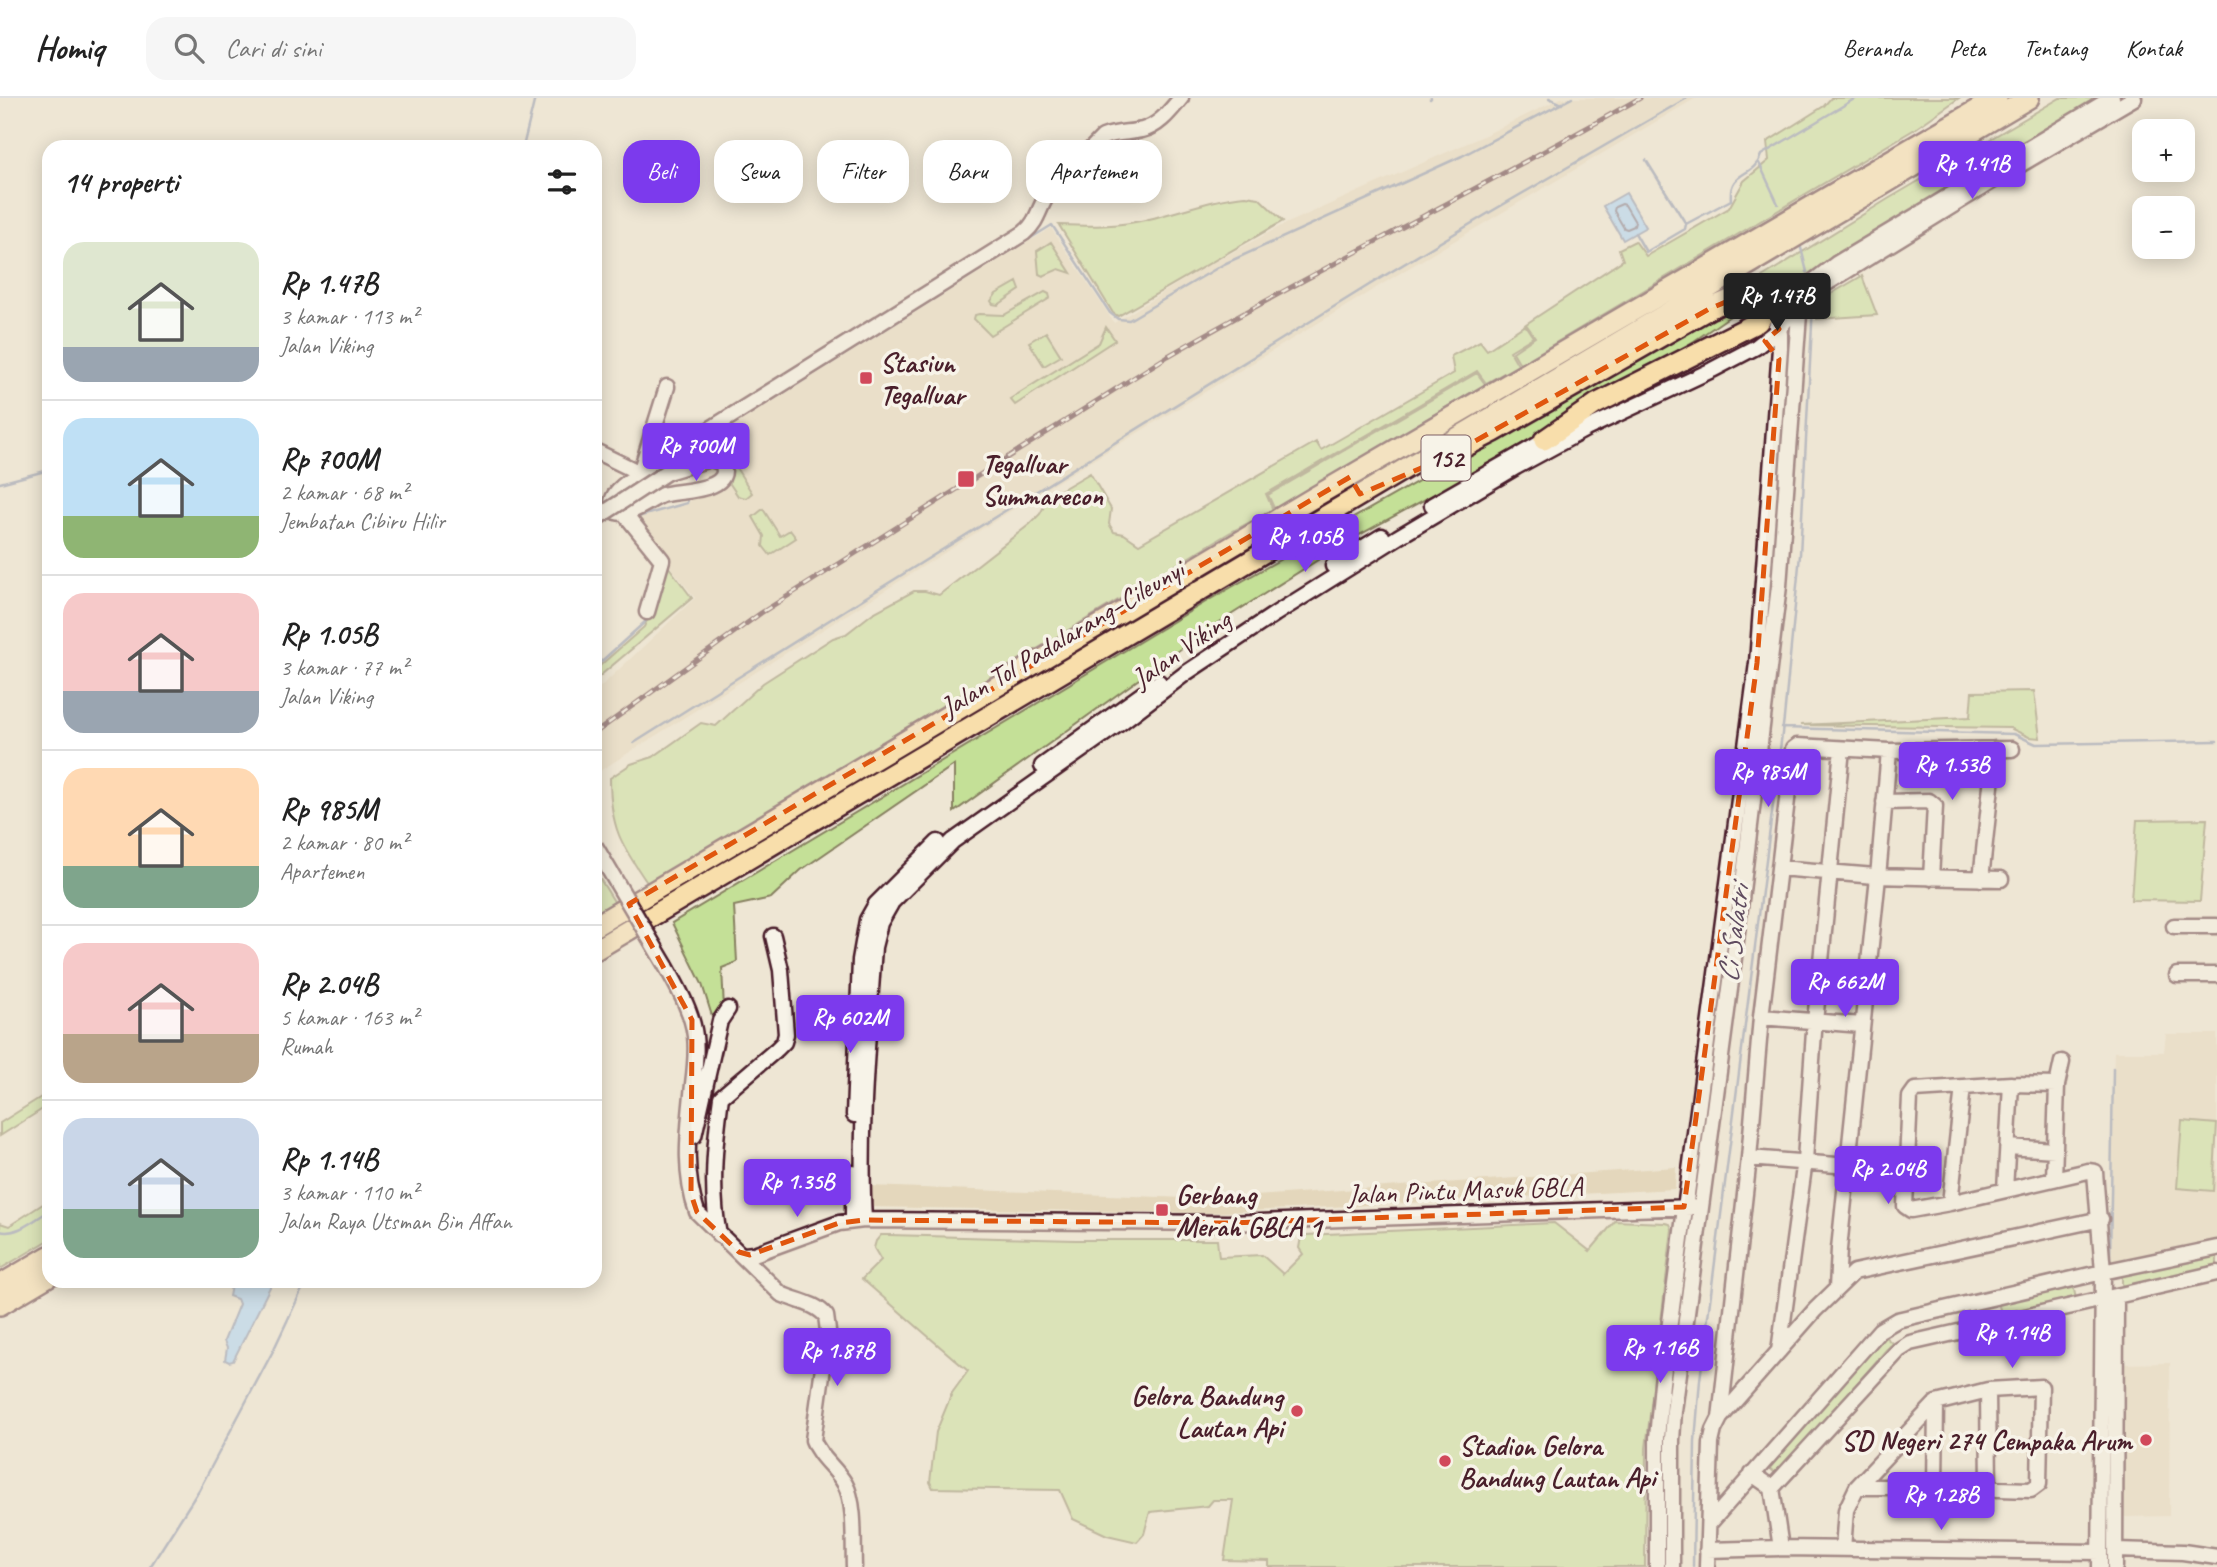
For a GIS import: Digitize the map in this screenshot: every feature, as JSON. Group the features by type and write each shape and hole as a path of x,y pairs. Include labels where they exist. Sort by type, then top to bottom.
{"highway":[{"name":"Jalan Tol Padalarang–Cileunyi","path":"602,946 1355,485 1997,98"},
{"name":"Jalan Tol Padalarang–Cileunyi","path":"602,922 2029,98"},
{"name":"152","path":"1355,485 1444,458 1709,309 1748,294 1756,295 1763,302 1765,313 1758,322 1597,404 1544,440"},
{"path":"0,1284 42,1260"},
{"path":"0,1305 42,1280"}],"street":[{"path":"648,612 662,560 625,514 616,512 612,507 612,498 623,486 1024,233 1033,225 1044,198 1103,137 1114,132 1144,130 1154,126 1181,98"},
{"path":"1794,302 1836,264 2112,98"},
{"path":"1794,302 2134,98"},
{"path":"1672,1567 1672,1440 1779,586 1799,314 1794,302"},
{"name":"Jalan Viking","path":"858,1221 874,947 880,923 892,902 908,885 953,841 1000,806 1124,721 1186,673 1286,607 1516,467 1598,422 1712,370 1756,346 1794,302"},
{"path":"1657,1567 1657,1438 1757,663 1779,359 1776,326"},
{"name":"Jalan Viking","path":"858,1221 853,1154 860,960 867,920 876,904 911,866 944,837 1189,661 1359,549 1544,440 1723,356 1776,326"},
{"path":"1756,346 1771,349 1779,359"},
{"path":"640,473 667,387"},
{"path":"602,454 640,473"},
{"path":"602,514 671,470 706,460 714,459 722,463 724,474 718,481 701,483 657,497 625,514"},
{"path":"701,483 701,466 706,460"},
{"path":"671,470 696,472 701,483"},
{"path":"1720,1418 1749,1158 1761,1017 1793,749 2012,749"},
{"path":"1779,1351 1805,1160 1815,1021 1842,749"},
{"path":"1981,879 1995,749"},
{"path":"1837,1288 1889,751"},
{"path":"1884,802 1929,801 1935,806 1931,878"},
{"path":"602,858 666,967 687,1007 695,1035 696,1056 687,1149 688,1179 697,1212 781,1294 815,1307 826,1316 828,1331 813,1440 816,1448 847,1486 855,1567"},
{"path":"1779,868 1878,877 2001,879"},
{"path":"2174,926 2217,926"},
{"path":"719,1235 713,1209 721,1097 777,1049 784,1042 786,1034 781,970 773,936"},
{"path":"2177,975 2217,975"},
{"path":"687,1149 699,1121 720,1021 728,1009"},
{"path":"1761,1017 1862,1025"},
{"path":"2054,1179 2057,1085 2062,1062"},
{"path":"2057,1085 2011,1084 1914,1090 1910,1097 1905,1206 1911,1210 1950,1203 2094,1171 2101,1219 2113,1270 2118,1284 2131,1294"},
{"path":"2005,1190 2011,1084"},
{"path":"1950,1203 1963,1087"},
{"path":"2008,1147 2055,1150"},
{"path":"1749,1158 1805,1160 1849,1166"},
{"name":"Jalan Pintu Masuk GBLA","path":"744,1255 754,1254 820,1229 858,1221 1228,1223 1700,1207"},
{"path":"1707,1567 1711,1443 1714,1430 1720,1418 1851,1273 2101,1219"},
{"path":"1709,1524 1880,1330 1891,1324 1904,1318 2217,1248"},
{"path":"1838,1265 1860,1270"},
{"path":"2100,1567 2113,1270"},
{"path":"1772,1488 1905,1346 1921,1339 2217,1273"},
{"path":"2110,1298 2115,1567"},
{"path":"1786,1306 1815,1310"},
{"path":"1843,1549 1846,1510 1857,1486 1936,1403 1988,1390 2039,1386 2042,1388 2039,1484 2031,1490 1857,1486"},
{"path":"1988,1390 1989,1489"},
{"path":"1935,1487 1936,1403"},
{"path":"1752,1474 1772,1488 1781,1548"},
{"path":"1707,1550 2116,1547 2217,1557"}],"highlighted area":[{"path":"1745,294 1761,299 1779,329 1765,341 1779,359 1757,663 1684,1207 1228,1223 864,1220 839,1223 750,1255 739,1252 697,1212 691,1194 692,1020 629,904 1350,477 1360,494 1445,458 1709,309"}],"shaded area":[{"path":"1561,98 1696,98 1407,269 1039,493 602,770 602,685 695,598 636,523 634,516 691,501 702,446 1051,228 1114,323 1198,271 1281,226 1481,137"},
{"path":"2166,1034 2217,1034 2217,1247 2107,1271 2114,1052 2164,1052"},
{"path":"1676,1167 1675,1189 1292,1209 1204,1213 869,1207 870,1186 1212,1199"},
{"name":"SD Negeri 274 Cempaka Arum","path":"2170,1363 2169,1516 2123,1517 2123,1364"}],"green space":[{"path":"1831,98 1959,98 1915,129 1520,364 1513,352 1535,337 1526,324 1623,260 1619,249 1635,241 1646,256 1729,208 1744,181 1769,160 1767,142 1824,106"},
{"path":"2060,98 2104,98 1777,298 1762,277 1888,199"},
{"path":"1246,196 1259,198 1283,221 1118,316 1113,313 1059,225 1126,224 1218,200"},
{"path":"1051,242 1071,273 1059,269 1043,276 1039,274 1037,251"},
{"path":"1862,276 1877,315 1817,319 1817,302"},
{"path":"1017,282 1020,290 998,305 993,304 991,301 996,294"},
{"path":"1045,292 1050,298 990,335 974,319 975,315 979,314 1004,315"},
{"path":"1746,305 1694,341 1470,475 1348,541 1207,630 954,812 954,765 801,870 771,898 734,906 737,962 722,968 724,1009 712,1016 702,984 672,923 1209,600 1723,308"},
{"path":"1525,325 1533,337 1510,351 1518,365 1486,383 1477,371 1266,494 1273,510 1229,533 648,884 631,858 615,823 610,778 631,764 653,757 701,723 716,726 763,683 833,638 846,634 873,613 914,591 939,595 1030,524 1040,514 1049,497 1090,473 1111,509 1109,524 1114,532 1124,534 1139,544 1316,442 1321,450 1454,373 1451,356 1480,341 1487,350"},
{"path":"1106,327 1115,340 1015,405 1010,399 1099,343"},
{"path":"1046,332 1061,356 1044,366 1029,342"},
{"path":"1477,373 1485,384 1275,510 1268,495"},
{"path":"730,458 752,493 746,498 738,496 730,484"},
{"path":"763,509 780,536 790,530 796,538 770,555 763,546 764,536 753,517"},
{"path":"665,562 692,598 602,674 602,664 644,627"},
{"path":"2034,691 2040,738 2029,737 2010,728 1800,725 1970,717 1972,692"},
{"path":"2207,819 2200,901 2131,900 2137,820"},
{"path":"602,882 615,903 602,911"},
{"path":"42,1096 42,1109 0,1136 0,1123"},
{"path":"2182,1121 2217,1124 2213,1191 2177,1188"},
{"path":"42,1205 42,1244 0,1269 0,1223 9,1226"},
{"name":"Gelora Bandung Lautan Api","path":"1615,1221 1665,1223 1670,1224 1672,1229 1646,1448 1645,1567 1269,1567 1269,1561 1224,1560 1233,1500 1213,1500 1208,1506 1150,1512 1144,1534 1137,1542 1107,1535 1073,1519 1060,1490 933,1488 930,1482 936,1432 952,1393 968,1371 862,1279 881,1260 874,1248 881,1235 1075,1240 1217,1240 1219,1257 1262,1255 1283,1274 1303,1254 1299,1248 1301,1237 1306,1235 1554,1223 1590,1251"},
{"path":"2217,1253 2217,1269 2128,1289 2122,1284 2125,1273"},
{"path":"2073,1285 2076,1299 2002,1317 1998,1302"},
{"path":"1883,1335 1892,1343 1778,1475 1768,1467"}],"water":[{"path":"1626,193 1646,227 1623,240 1603,206"},
{"path":"231,1288 270,1288 233,1361 229,1362 225,1360 227,1348 224,1341 239,1304 237,1299 229,1296"}],"waterway":[{"path":"525,140 535,98"},
{"path":"1549,98 1562,104"},
{"path":"914,310 1052,225 1110,313 1118,319 1129,320 1224,264 1462,156 1572,98"},
{"path":"634,743 1369,285 1687,98"},
{"path":"1646,160 1686,224 1731,200 1733,184 1753,168 1761,155 1856,98"},
{"name":"Ci Salatri","path":"1759,163 1778,204"},
{"path":"1635,233 1646,252 1685,229 1686,224"},
{"name":"Ci Salatri","path":"1801,248 1807,272"},
{"name":"Ci Salatri","path":"1693,1567 1695,1441 1700,1380 1784,718 1800,555 1813,305"},
{"path":"698,453 701,443"},
{"path":"0,483 42,472"},
{"path":"637,519 687,503 688,497"},
{"path":"602,661 646,621 647,616"},
{"path":"1782,728 2014,734 2036,744 2217,741"},
{"path":"2110,1264 2113,1068"},
{"path":"0,1231 19,1229 42,1216"},
{"path":"150,1567 199,1490 273,1351 303,1288"}],"railway":[{"path":"602,728 761,613 1168,356 1640,98"}],"place":[{"name":"Stasiun Tegalluar","path":"866,378"},
{"name":"Tegalluar Summarecon","path":"966,479"},
{"name":"Gerbang Merah GBLA 1","path":"1162,1210"},
{"name":"Gelora Bandung Lautan Api","path":"1297,1411"},
{"name":"SD Negeri 274 Cempaka Arum","path":"2146,1440"},
{"name":"Stadion Gelora Bandung Lautan Api","path":"1445,1461"}]}
